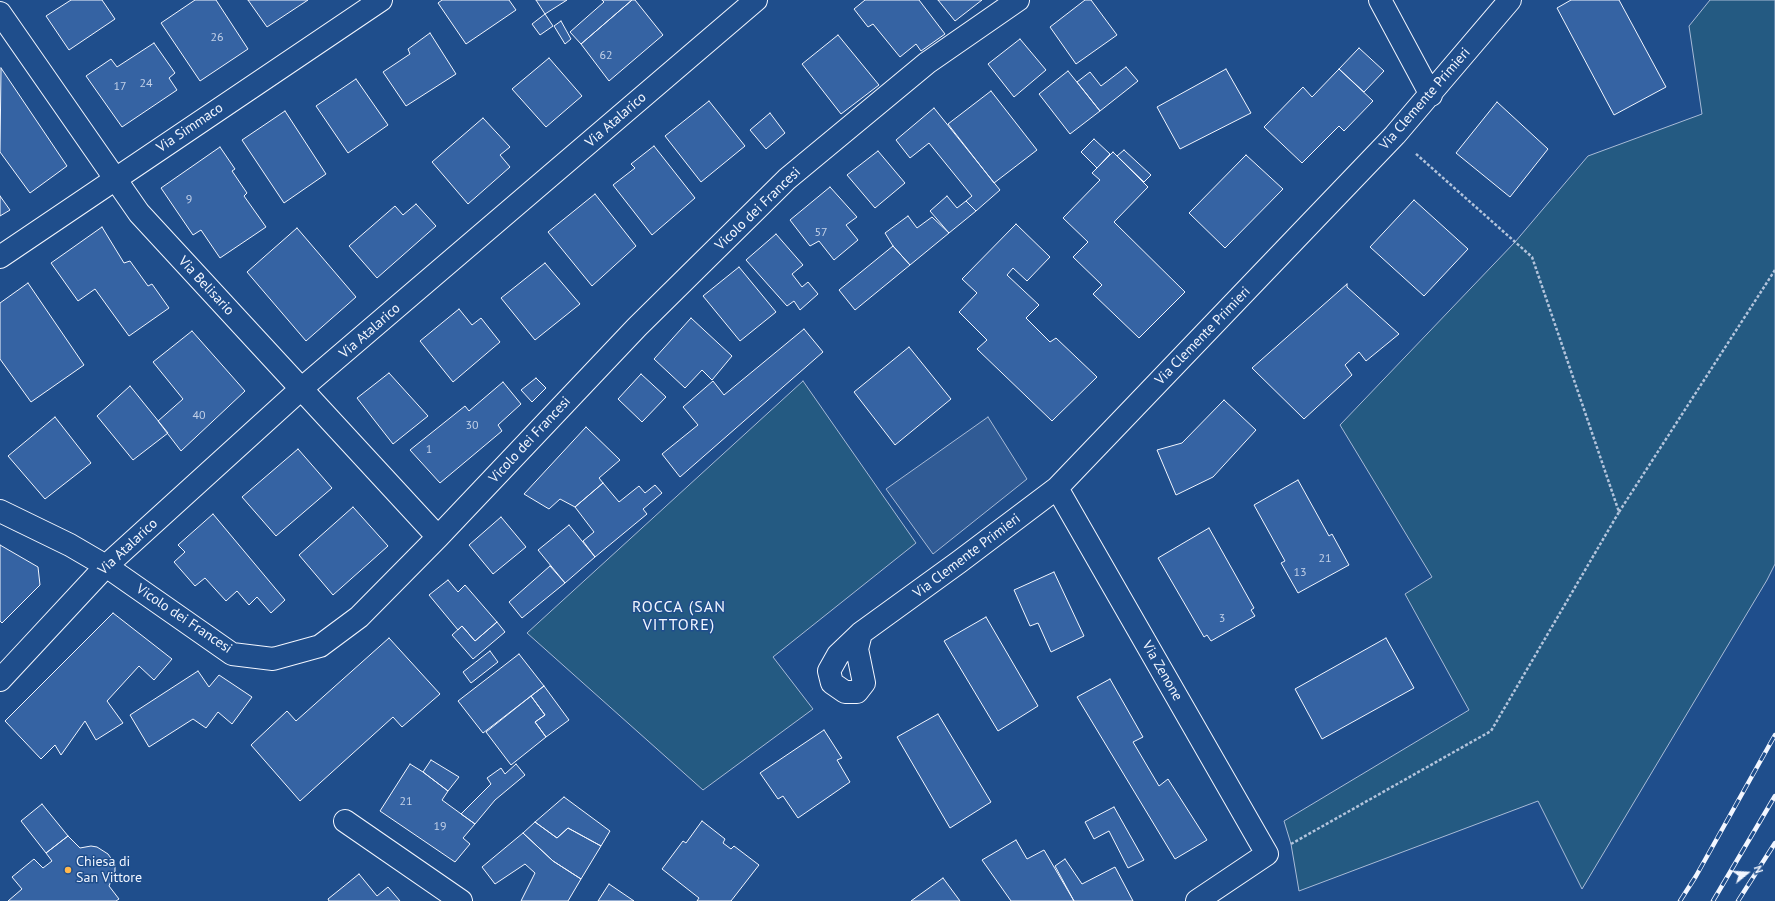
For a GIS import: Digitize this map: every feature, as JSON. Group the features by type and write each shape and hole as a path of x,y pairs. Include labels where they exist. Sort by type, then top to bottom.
{"street":[{"name":"Via Simmaco","path":"0,257 381,0"},
{"name":"Via Atalarico","path":"0,680 106,566 301,389 756,0"},
{"name":"Vicolo dei Francesi","path":"0,511 70,545 106,566 232,654 273,659 320,646 359,617 438,537 637,327 787,179 927,63 1018,0"},
{"path":"1380,0 1430,95"},
{"name":"Via Clemente Primieri","path":"861,633 960,562 1057,488 1395,135 1510,0"},
{"name":"Via Belisario","path":"0,13 139,213 438,537"},
{"name":"Via Zenone","path":"1057,488 1267,854"},
{"path":"345,821 462,901"},
{"path":"1196,901 1267,854"}],"path":[{"path":"1395,135 1532,257 1619,512"},
{"path":"1267,854 1291,844 1491,731 1619,512 1775,270"}],"shaded area":[{"path":"1710,0 1775,0 1775,564 1767,580 1582,889 1538,801 1299,891 1291,844 1284,821 1469,710 1405,594 1432,577 1340,425 1515,242 1588,156 1702,114 1689,26"},
{"path":"803,381 916,543 773,657 813,709 703,790 527,633"},
{"path":"988,417 1027,479 933,554 886,489"}],"building":[{"path":"71,0 102,0 115,19 69,50 46,16"},
{"path":"195,0 216,0 248,49 200,81 161,23"},
{"path":"248,0 308,0 267,27"},
{"path":"442,0 509,0 516,10 466,44 438,3"},
{"path":"536,0 567,0 545,14"},
{"path":"602,0 632,0 581,44 570,32 604,2"},
{"path":"632,0 635,0 663,35 609,81 581,44"},
{"path":"865,0 919,0 945,34 921,51 916,44 900,57 873,24 868,27 854,9"},
{"path":"938,0 982,0 955,21"},
{"path":"1085,0 1091,0 1117,35 1076,64 1050,27"},
{"path":"1571,0 1619,0 1666,87 1614,115 1557,8"},
{"path":"545,14 553,26 540,35 532,24"},
{"path":"561,21 571,39 565,44 554,26"},
{"path":"430,33 456,74 406,106 383,72 410,54 408,49"},
{"path":"838,35 879,85 841,114 802,64"},
{"path":"1020,39 1046,70 1014,97 988,64"},
{"path":"154,43 175,73 169,78 177,90 122,127 86,76 111,59 117,67"},
{"path":"1359,48 1384,71 1364,92 1339,69"},
{"path":"549,58 582,96 546,127 512,89"},
{"path":"1126,67 1138,81 1100,111 1077,82 1090,72 1101,86"},
{"path":"1,68 67,166 30,193 0,152"},
{"path":"1226,69 1251,113 1180,149 1157,107"},
{"path":"1339,69 1373,101 1344,131 1339,126 1302,163 1264,127 1303,87 1312,97"},
{"path":"1068,71 1100,111 1070,134 1039,94"},
{"path":"356,79 388,125 348,153 316,106"},
{"path":"991,91 1037,150 994,183 948,124"},
{"path":"709,101 745,146 701,182 665,136"},
{"path":"1497,102 1548,149 1510,197 1456,153"},
{"path":"934,108 1000,190 976,211 966,201 972,196 929,143 910,158 896,140"},
{"path":"285,111 326,174 284,203 242,140"},
{"path":"770,113 785,133 766,149 750,130"},
{"path":"483,118 510,147 500,155 510,167 468,204 432,162"},
{"path":"1094,139 1110,154 1097,168 1081,152"},
{"path":"654,146 695,198 652,235 613,185 635,168 631,164"},
{"path":"220,147 235,169 232,171 247,193 244,196 266,227 220,258 201,230 193,235 161,188"},
{"path":"1124,150 1151,175 1144,182 1117,156"},
{"path":"878,151 905,183 875,208 847,175"},
{"path":"1113,152 1148,187 1114,222 1185,292 1139,338 1093,294 1102,285 1073,257 1088,242 1063,218 1100,180 1092,173"},
{"path":"1246,155 1283,189 1225,248 1189,213"},
{"path":"830,187 857,217 846,225 858,240 834,260 819,241 810,246 790,220"},
{"path":"595,194 636,246 592,286 548,232"},
{"path":"0,196 10,210 0,216"},
{"path":"947,196 957,208 966,201 976,211 949,233 930,211"},
{"path":"1414,200 1468,249 1424,296 1370,247"},
{"path":"416,204 436,226 377,278 349,246 395,206 403,215"},
{"path":"908,216 917,228 932,217 949,233 910,265 893,246 885,233"},
{"path":"1016,224 1050,257 1027,281 1013,268 1007,275 1039,305 1026,318 1050,342 1056,338 1097,377 1052,421 977,349 987,340 959,312 977,293 962,279"},
{"path":"102,227 124,263 130,261 148,286 152,284 169,308 129,336 95,289 78,301 51,263"},
{"path":"297,228 356,297 306,341 247,272"},
{"path":"776,234 803,265 792,274 802,287 808,282 818,294 800,310 794,301 787,306 746,260"},
{"path":"893,246 910,265 855,310 839,290"},
{"path":"545,263 580,304 535,340 501,298"},
{"path":"739,267 776,312 740,341 703,296"},
{"path":"28,283 84,365 31,402 0,359 0,303"},
{"path":"1347,284 1347,287 1399,334 1366,361 1359,352 1345,365 1352,375 1304,419 1252,368"},
{"path":"459,309 472,325 481,318 500,342 453,382 420,341"},
{"path":"691,318 732,356 712,380 702,370 685,388 654,359"},
{"path":"804,329 823,352 680,477 662,454 698,425 683,407 713,381 724,395"},
{"path":"192,331 245,391 181,451 158,421 183,399 153,362"},
{"path":"909,347 951,399 895,445 854,392"},
{"path":"389,373 428,416 393,444 357,398"},
{"path":"641,374 666,397 642,422 618,399"},
{"path":"536,378 546,388 532,402 521,390"},
{"path":"503,382 521,404 498,425 502,431 440,483 410,450 465,406 469,411"},
{"path":"130,386 168,433 133,460 97,416"},
{"path":"1224,400 1256,430 1213,477 1176,495 1157,450 1182,443"},
{"path":"55,417 91,463 45,499 8,456"},
{"path":"586,427 620,460 599,478 603,483 575,507 560,499 549,509 524,494"},
{"path":"298,449 332,488 276,536 242,497"},
{"path":"1298,480 1329,536 1332,534 1349,565 1298,593 1281,563 1285,561 1254,505"},
{"path":"603,483 619,502 639,486 645,493 655,485 662,493 643,509 647,514 595,557 583,541 594,532 575,507"},
{"path":"353,507 388,546 333,595 299,555"},
{"path":"213,514 285,600 271,613 257,597 249,605 237,591 226,601 205,578 195,586 174,562 185,552 178,545"},
{"path":"501,517 526,547 493,574 469,545"},
{"path":"569,525 595,557 565,583 538,550"},
{"path":"1209,528 1254,608 1251,610 1255,616 1211,641 1207,635 1204,637 1158,558"},
{"path":"0,545 38,567 40,585 2,623 0,621"},
{"path":"550,566 565,583 522,618 509,602"},
{"path":"1054,572 1084,636 1051,652 1038,623 1030,626 1014,590"},
{"path":"448,580 458,592 465,585 497,622 475,641 462,626 458,630 429,595"},
{"path":"113,613 172,659 154,680 139,666 107,701 123,723 96,740 85,721 61,755 55,745 41,759 5,721"},
{"path":"986,617 1038,706 998,731 944,641"},
{"path":"497,622 505,632 473,659 452,635 462,626 475,641"},
{"path":"389,638 440,694 402,727 393,717 300,801 251,745 287,711 296,721"},
{"path":"1386,638 1414,688 1322,739 1295,689"},
{"path":"490,651 498,662 471,683 463,672"},
{"path":"519,654 544,686 483,733 458,701"},
{"path":"198,671 209,687 219,675 252,697 232,724 218,712 206,728 193,719 149,747 130,715"},
{"path":"1110,679 1143,737 1133,742 1159,786 1168,779 1207,840 1175,859 1077,697"},
{"path":"544,686 569,720 546,737 535,722 545,715 531,696"},
{"path":"531,696 545,715 535,722 546,737 511,765 486,732"},
{"path":"938,714 991,802 950,828 897,737"},
{"path":"824,730 842,758 837,760 850,782 798,818 783,796 778,799 760,773"},
{"path":"431,760 459,777 448,791 423,772"},
{"path":"410,764 448,791 442,800 475,824 463,838 470,844 455,862 380,811"},
{"path":"516,764 525,775 495,800 475,824 461,814 491,784 487,778 501,768 505,774"},
{"path":"564,797 610,831 601,846 568,828 557,838 535,822"},
{"path":"42,804 68,836 46,853 21,821"},
{"path":"1114,807 1144,860 1128,868 1109,831 1094,839 1085,822"},
{"path":"702,821 725,839 723,843 731,849 734,846 759,865 731,901 697,901 699,898 662,869 683,841 686,843"},
{"path":"535,822 557,838 568,828 601,846 581,879 553,861 523,833"},
{"path":"523,833 553,861 581,879 568,901 521,901 535,873 525,864 495,884 482,867"},
{"name":"Chiesa di San Vittore","path":"68,836 80,848 91,846 97,847 108,854 115,864 115,871 109,886 119,899 116,901 8,901 22,889 12,877 34,859 43,868 52,861 46,853"},
{"path":"1016,840 1027,859 1044,850 1074,901 1011,901 982,860"},
{"path":"1065,859 1082,884 1115,867 1133,901 1074,901 1055,866"},
{"path":"359,874 377,896 388,887 400,901 329,901 328,899"},
{"path":"943,878 960,901 911,901"},
{"path":"609,884 634,901 598,901"}],"railway":[{"path":"1680,901 1696,876 1775,735"},
{"path":"1713,901 1775,796"},
{"path":"1738,901 1775,843"}],"place":[{"name":"Chiesa di San Vittore","path":"68,870"}],"district":[{"name":"ROCCA (SAN VITTORE)","path":"679,616"}]}
